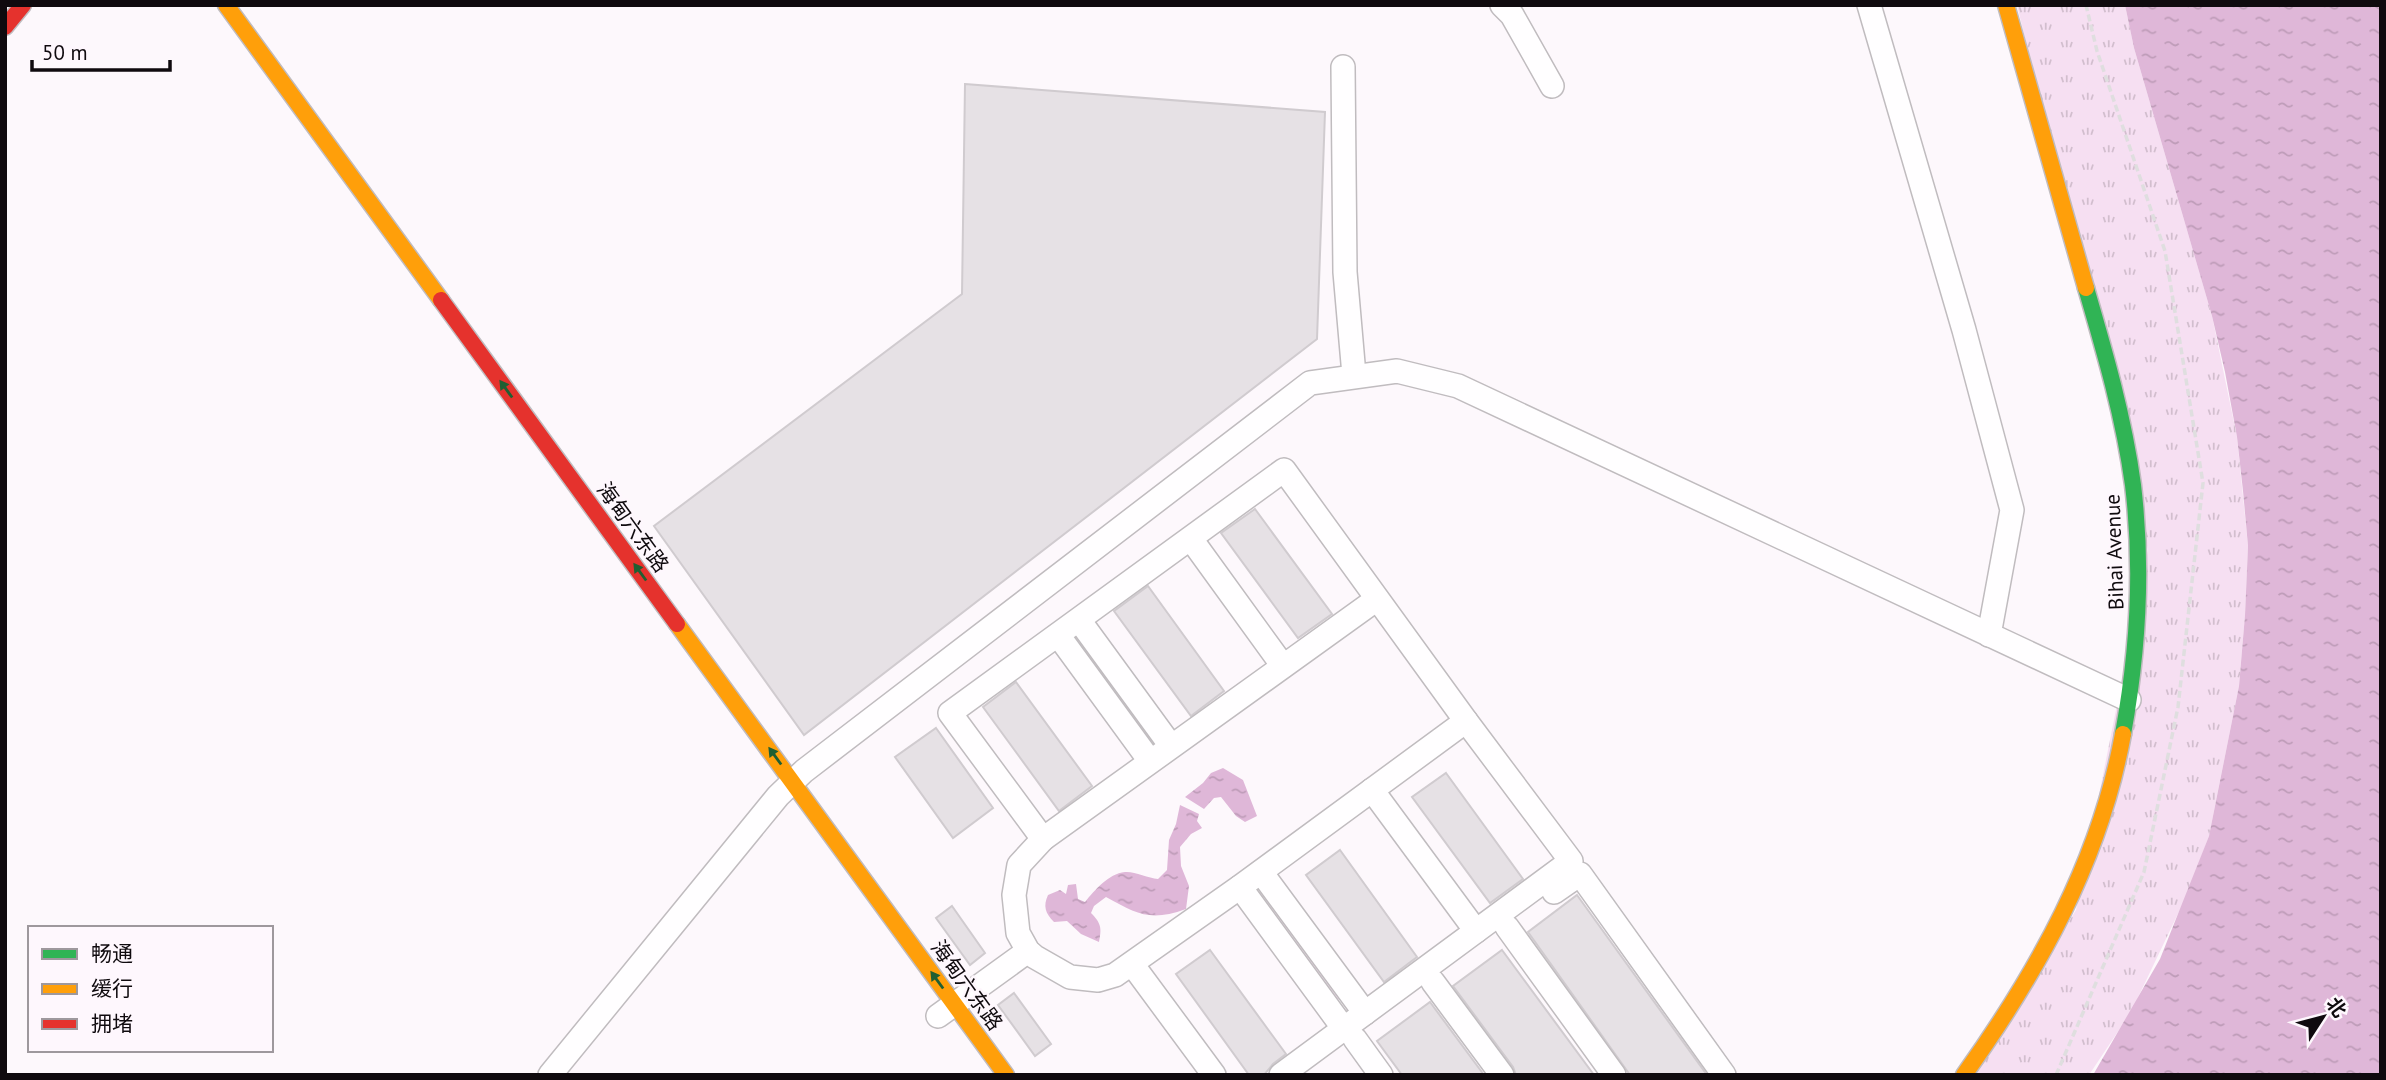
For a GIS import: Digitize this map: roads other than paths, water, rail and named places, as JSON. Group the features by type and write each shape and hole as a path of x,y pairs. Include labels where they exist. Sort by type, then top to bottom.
{"main road":[{"path":"5,27 23,5"},
{"name":"海甸六东路","path":"226,5 782,792 942,1013 1006,1075"},
{"name":"Bihai Avenue","path":"1964,1075 2022,991 2073,896 2088,856 2120,748 2136,643 2136,520 2128,452 2114,386 2006,5"},
{"name":"Bihai Avenue","path":"1975,1075 2047,967 2076,910 2095,864 2118,796 2131,744 2145,655 2148,606 2144,492 2130,407 2017,5"}],"street":[{"path":"1503,5 1512,15 1552,86"},
{"path":"1869,5 1964,330 2012,510 1990,635"},
{"path":"1343,67 1345,272 1354,375"},
{"path":"550,1075 782,792 804,771 1310,383 1397,371 1458,387 2129,700"},
{"path":"1043,839 950,713 1284,470 1724,1075"},
{"path":"1191,539 1283,666"},
{"path":"1377,599 1043,839 1019,865 1014,895 1018,933 1028,951 1070,976 1098,980 1115,975 1261,872 1466,721"},
{"path":"1079,620 1171,746"},
{"path":"1058,635 1150,761"},
{"path":"1371,789 1476,931"},
{"path":"1281,1075 1433,982 1507,927 1575,867"},
{"path":"1307,1075 1349,1034 1365,1013 1476,931 1575,867"},
{"path":"1261,872 1365,1013"},
{"path":"1240,887 1381,1075"},
{"path":"1507,927 1614,1075"},
{"path":"942,1013 1028,951"},
{"path":"1132,964 1214,1075"},
{"path":"1433,982 1502,1075"}],"water":[{"path":"2125,5 2381,5 2381,1075 2093,1075 2160,959 2209,836 2239,686 2248,546 2237,437 2225,372 2212,316 2134,48"},
{"path":"1223,768 1243,780 1257,816 1245,822 1236,816 1221,797 1214,798 1204,809 1185,797 1211,773"},
{"path":"1180,805 1199,814 1197,821 1202,828 1191,834 1180,847 1181,866 1189,886 1186,909 1163,915 1144,914 1106,897 1094,906 1091,913 1100,926 1099,942 1081,934 1067,921 1054,922 1051,919 1045,906 1048,895 1060,890 1066,894 1068,885 1076,884 1078,899 1085,902 1102,883 1119,873 1133,873 1158,879 1167,870 1169,840"}]}
